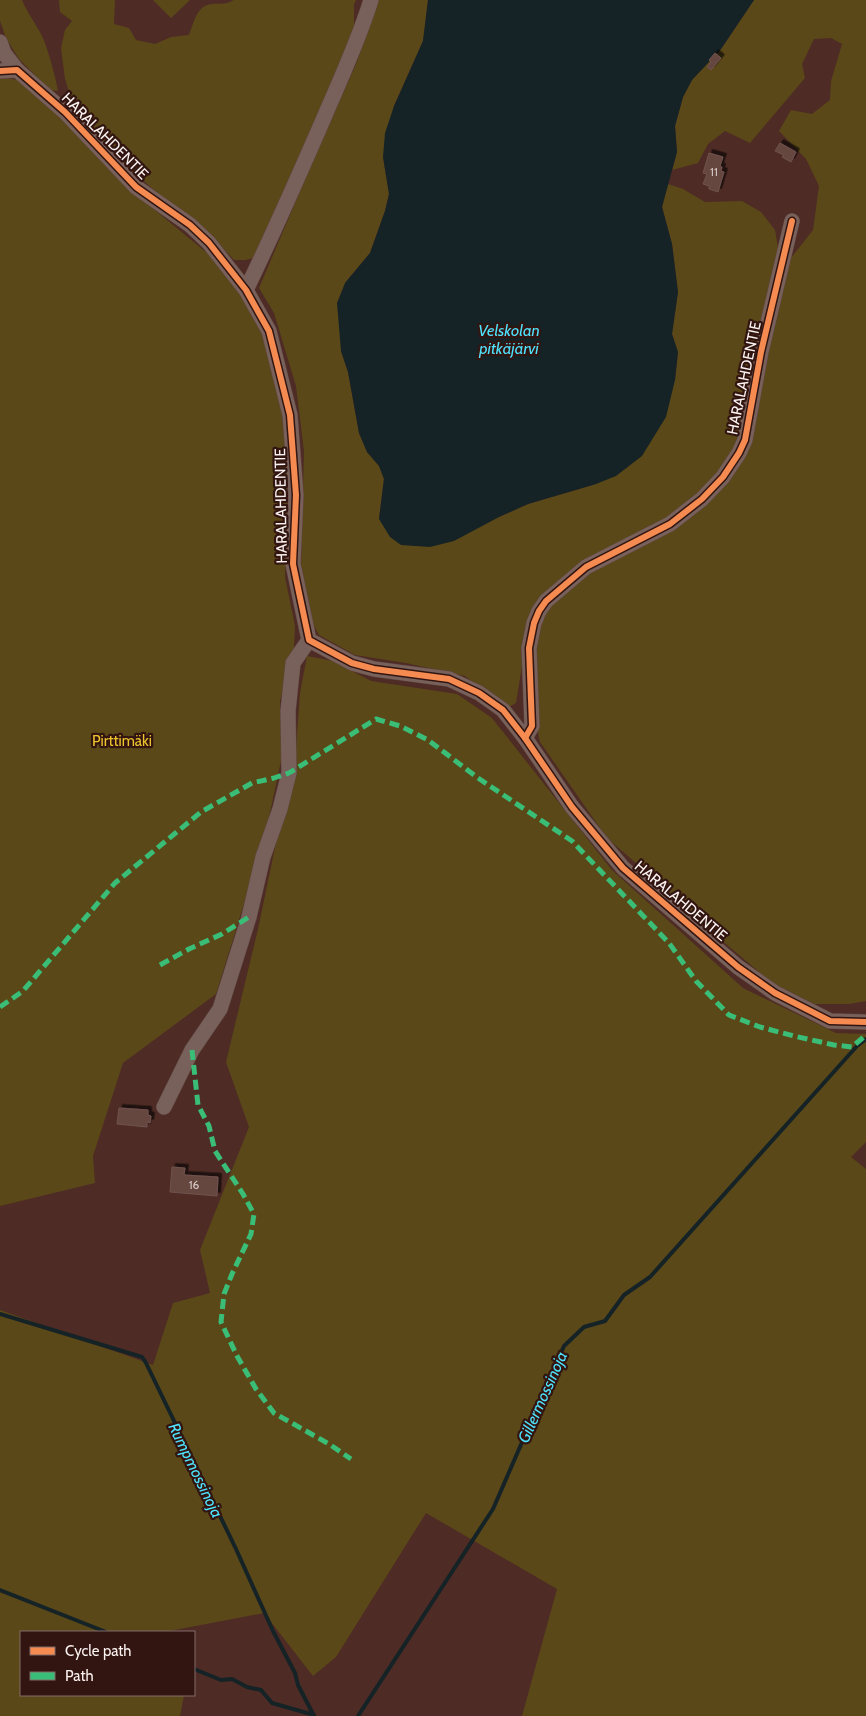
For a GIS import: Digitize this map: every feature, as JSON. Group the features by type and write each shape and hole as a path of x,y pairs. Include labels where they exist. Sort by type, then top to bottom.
{"street":[{"path":"246,290 329,106 371,0"},
{"name":"HARALAHDENTIE","path":"0,42 4,53 17,70 66,112 136,187 210,243 246,290 269,331 290,415 296,495 293,564 309,640 352,663 374,669 449,679 479,693 503,710 525,738 572,808 623,868 738,967 775,993 830,1021 866,1022"},
{"path":"0,71 17,70"},
{"name":"HARALAHDENTIE","path":"525,738 532,726 529,648 534,624 539,611 546,601 586,566 670,524 702,499 723,477 739,453 745,440 757,370 792,221"},
{"path":"164,1107 192,1050 220,1009 229,982 289,773 288,711 293,663 309,640"}],"green space":[{"path":"0,0 22,0 43,39 58,91 50,90 19,59 6,38 0,21"},
{"path":"59,0 115,0 114,24 129,28 136,40 155,44 171,37 189,35 200,10 211,4 227,3 234,0 356,0 354,4 354,31 258,257 234,260 214,238 116,157 74,108 65,79 61,48 65,30 72,21 60,12"},
{"path":"153,0 190,0 171,18"},
{"path":"378,0 428,0 423,41 394,106 383,157 389,194 385,211 370,253 345,283 341,351 348,372 359,433 367,452 379,466 384,479 379,519 499,517 528,504 596,484 675,380 678,352 672,334 678,292 672,244 662,207 668,184 683,189 705,202 742,201 761,212 775,230 780,259 735,452 699,496 543,599 525,647 516,703 507,708 465,676 406,663 355,655 319,635 308,615 301,569 304,451 296,386 274,313 259,288 357,62"},
{"path":"754,0 866,0 866,1001 849,1004 814,1004 771,982 714,934 673,895 607,838 540,742 536,717 533,683 535,636 545,611 556,597 585,572 726,480 787,263 813,230 819,186 806,159 779,131 791,110 812,114 830,100 831,81 842,44 831,38 814,39 802,64 805,78 750,143 725,131 708,144 698,163 672,170 677,152 675,126 683,97 692,80 721,49"},
{"name":"Pirttimäki","path":"0,77 18,80 49,105 122,183 212,257 242,292 269,347 281,405 288,466 285,577 295,626 294,647 280,701 281,721 296,736 282,751 265,836 216,994 123,1063 93,1156 95,1183 0,1206"},
{"path":"307,656 333,661 371,681 457,694 492,718 612,870 743,988 836,1033 866,1034 866,1142 851,1157 866,1169 866,1716 522,1716 557,1589 426,1513 336,1657 313,1676 264,1613 169,1631 20,1631 20,1696 184,1696 180,1716 0,1716 0,1310 153,1365 173,1303 210,1293 200,1250 249,1127 226,1062 258,929 276,843 290,793 296,749 300,693"}],"water":[{"name":"Velskolan pitkäjärvi","path":"428,0 754,0 721,49 692,80 683,97 675,126 677,152 662,207 672,244 678,292 672,334 678,352 675,380 666,417 642,456 616,476 596,484 528,504 454,541 430,547 401,545 390,537 379,519 384,479 379,466 367,452 359,433 348,372 341,351 337,303 345,283 370,253 385,211 389,194 383,157 385,133 394,106 423,41"}],"building":[{"path":"715,53 721,58 711,70 707,67 711,62 709,60"},
{"path":"780,143 796,152 791,162 782,157 784,155 775,151"},
{"path":"709,153 723,157 720,166 722,167 721,171 724,172 718,192 709,189 709,186 703,184 707,174 703,173"},
{"path":"119,1108 148,1110 148,1115 151,1116 150,1123 147,1122 147,1127 117,1124"},
{"path":"172,1167 185,1168 184,1175 218,1177 217,1196 170,1192"}],"waterway":[{"name":"Gillermossinoja","path":"358,1716 493,1509 564,1346 584,1327 605,1321 624,1295 650,1277 857,1046 866,1039"},
{"name":"Rumpmossinoja","path":"0,1314 142,1357 236,1549 314,1716"},
{"path":"0,1590 103,1631"},
{"path":"195,1669 221,1680 232,1679 247,1687 261,1690 272,1703 314,1715"}],"marked path":[{"path":"0,1007 23,991 115,883 201,812 252,783 289,773 376,719 400,726 428,740 478,778 572,841 669,943 696,981 729,1015 760,1027 834,1045 852,1047 866,1035"},
{"path":"160,965 222,934 249,917"},
{"path":"192,1050 198,1105 209,1126 215,1151 254,1214 251,1234 224,1294 221,1322 237,1356 256,1389 274,1413 329,1444 351,1459"}],"cycle path":[{"path":"0,71 17,70 65,112 136,187 190,225 209,243 246,290 269,331 290,415 296,495 293,564 309,640 352,663 374,669 449,679 479,693 503,710 525,738 572,807 623,868 738,967 775,993 830,1021 866,1022"},
{"path":"525,738 532,726 529,648 534,623 546,601 586,567 670,524 702,499 723,477 739,453 745,440 761,352 792,221"}]}
